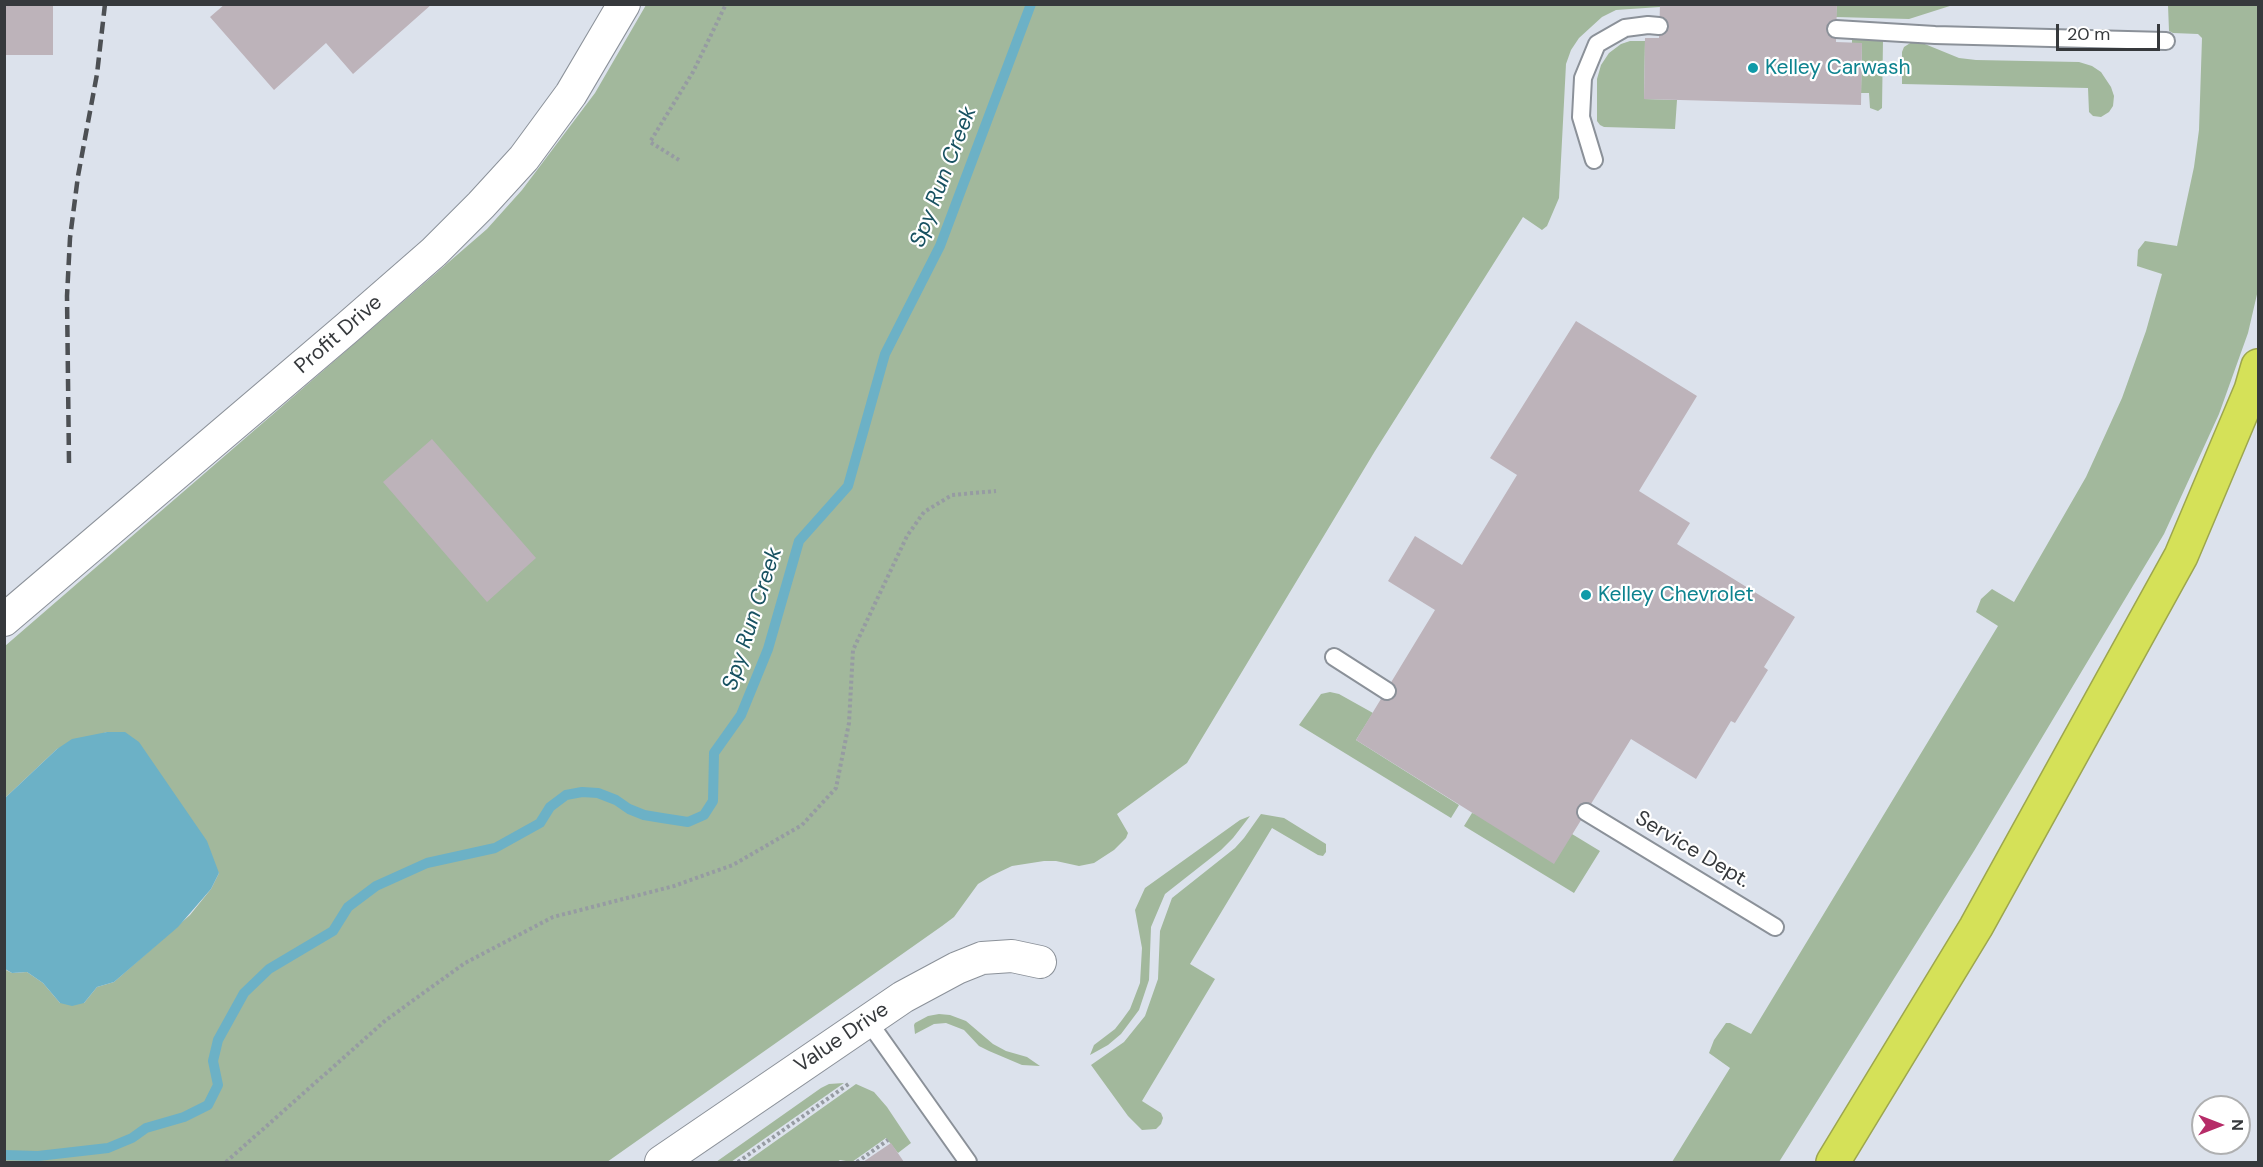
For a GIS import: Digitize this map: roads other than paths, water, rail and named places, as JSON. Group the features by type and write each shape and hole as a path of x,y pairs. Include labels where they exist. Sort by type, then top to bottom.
{"highway":[{"path":"1833,1162 1976,927 2181,556 2259,366"}],"street":[{"name":"Profit Drive","path":"4,620 347,328 434,252 482,205 524,158 571,94 624,4"},
{"name":"Value Drive","path":"661,1162 912,992 957,968 982,958 1012,956 1040,962"}],"lane":[{"path":"1594,160 1581,117 1582,78 1597,44 1625,28 1659,26"},
{"path":"1836,30 2166,41"},
{"path":"1334,657 1387,691"},
{"name":"Service Dept.","path":"1586,812 1775,927"},
{"path":"868,1021 968,1162"}],"water":[{"path":"107,732 125,732 139,742 207,841 219,873 211,889 178,927 114,982 97,987 84,1003 72,1006 60,1003 43,983 27,972 12,973 5,969 5,798 57,749 72,739"}],"waterway":[{"name":"Spy Run Creek","path":"4,1155 38,1156 108,1148 132,1138 146,1128 184,1117 208,1105 218,1085 213,1061 218,1040 244,993 269,969 333,931 348,907 376,886 427,863 495,848 540,823 550,807 566,795 582,792 598,793 644,815 688,822 704,815 713,801 714,753 741,715 768,649 799,541 848,486 885,354 940,246 1031,4"}],"railway":[{"path":"69,463 67,296 70,238 78,176 97,74 105,4"}],"place":[{"name":"Kelley Carwash","path":"1753,68"},
{"name":"Kelley Chevrolet","path":"1586,595"}]}
